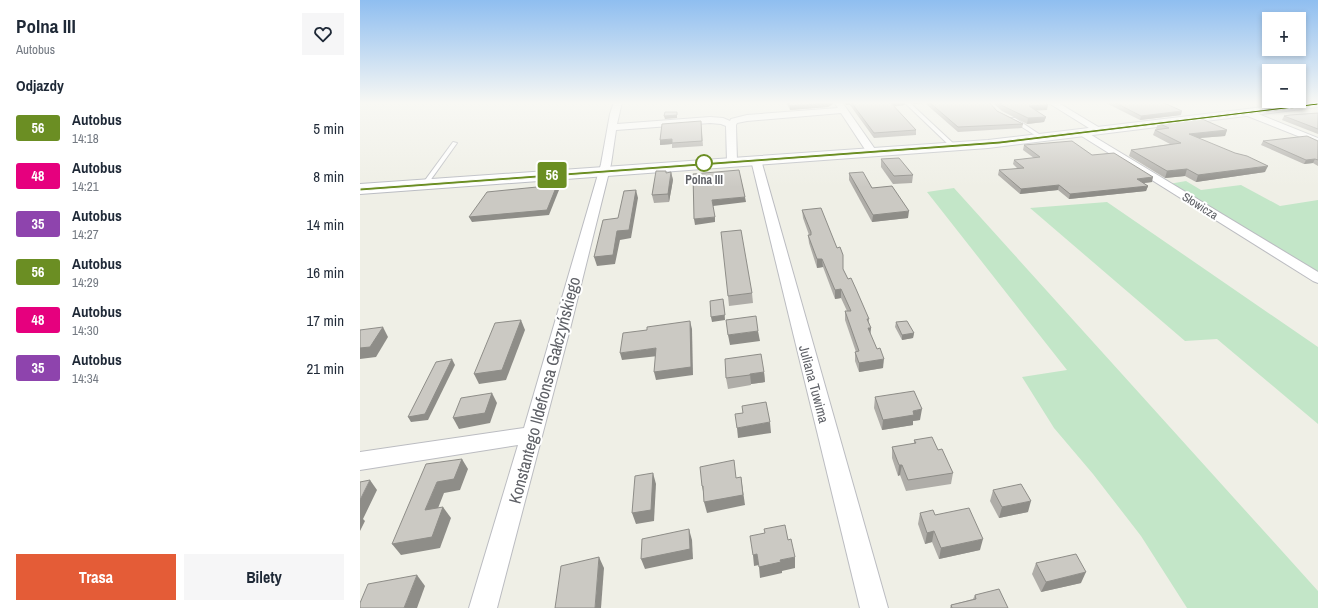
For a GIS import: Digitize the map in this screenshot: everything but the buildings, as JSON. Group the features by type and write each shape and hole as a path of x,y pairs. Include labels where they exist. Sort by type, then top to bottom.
{"street":[{"name":"Konstantego Ildefonsa Gałczyńskiego","path":"483,608 562,329 604,171 612,130"},
{"path":"731,130 732,162"},
{"path":"857,130 872,152"},
{"path":"360,189 953,146 1043,138 1105,130"},
{"path":"1292,130 1318,141"},
{"name":"Słowicza","path":"1083,133 1318,278"},
{"name":"Juliana Tuwima","path":"756,160 874,608"},
{"path":"360,461 532,435"}],"lane":[{"path":"936,130 953,146"},
{"path":"1032,130 1043,138"},
{"path":"425,184 455,143"}],"green space":[{"path":"1186,181 1201,190 1241,185 1280,206 1318,200 1318,272 1169,184"},
{"path":"954,188 1318,591 1318,608 1187,608 1141,536 1093,474 1054,428 1022,377 1067,370 927,192"},
{"path":"1107,202 1318,347 1318,424 1217,339 1185,341 1030,208"}],"bus line":[{"name":"56","path":"360,189 965,146 1103,130"}],"place":[{"name":"Polna III","path":"704,163"}]}
